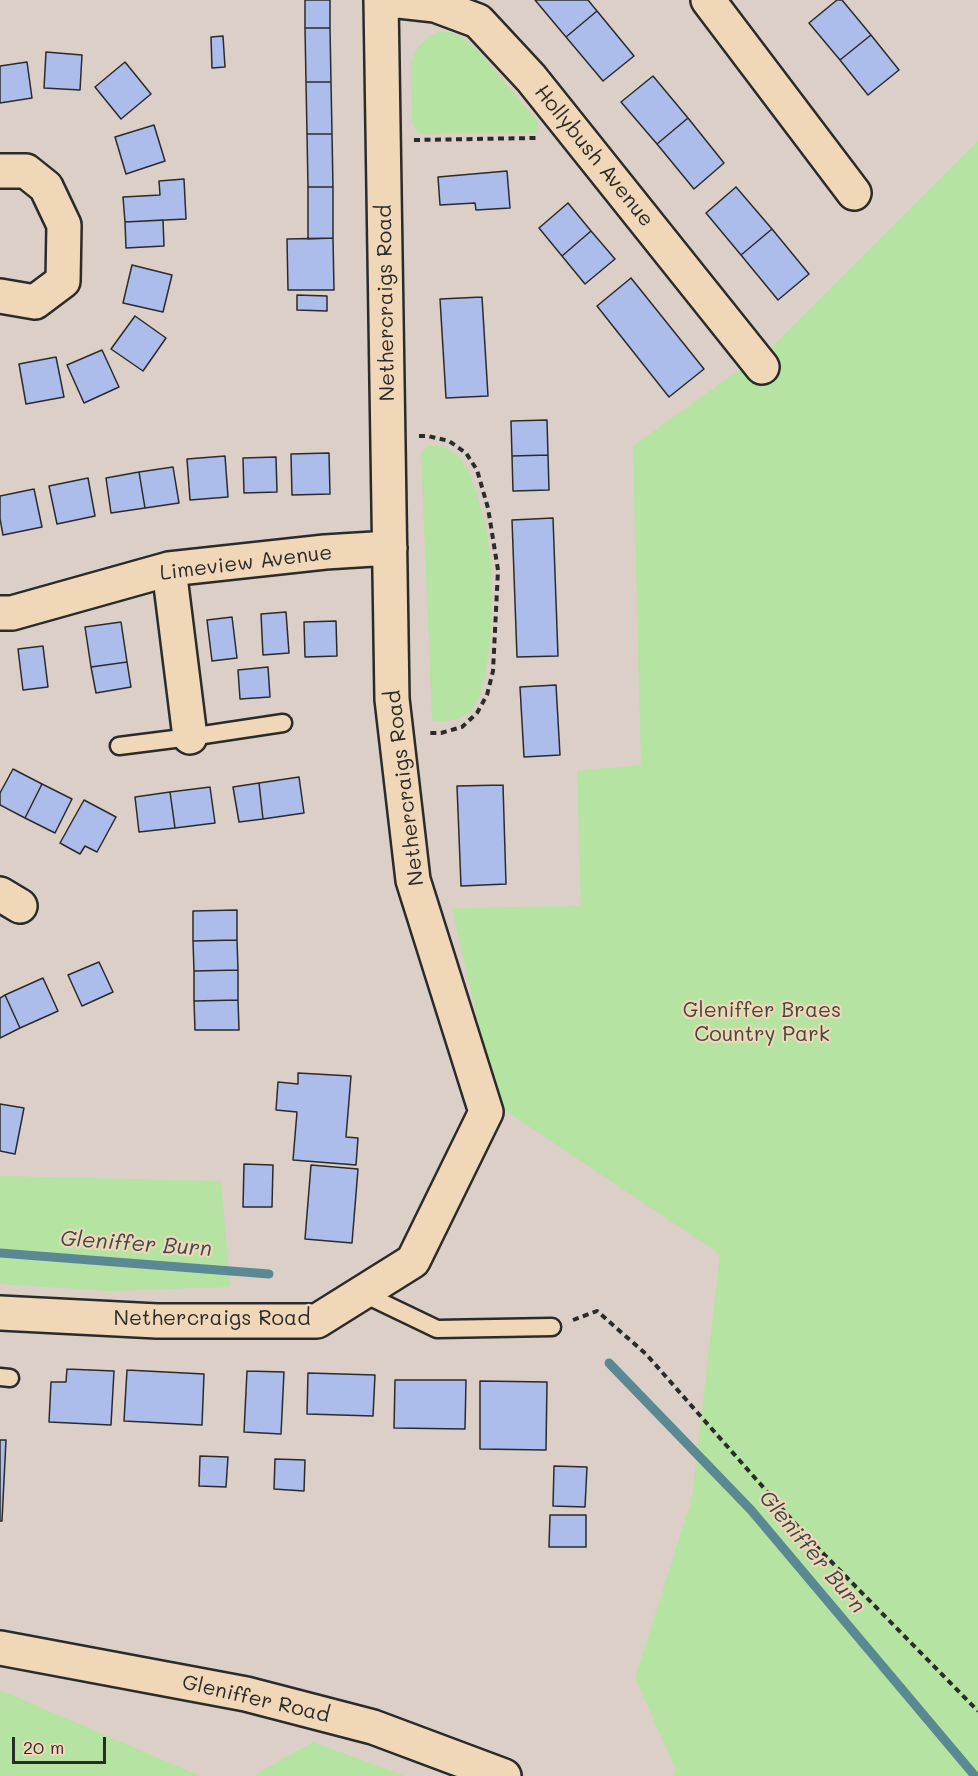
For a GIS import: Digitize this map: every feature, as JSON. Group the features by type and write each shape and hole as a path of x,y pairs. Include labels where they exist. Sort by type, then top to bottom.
{"street":[{"name":"Nethercraigs Road","path":"0,1313 157,1321 317,1321 413,1261 486,1112 413,880 395,734 392,699 381,0"},
{"name":"Hollybush Avenue","path":"390,0 435,5 478,21 531,78 762,367"},
{"path":"708,0 854,193"},
{"path":"0,171 26,171 46,187 64,225 63,281 35,302 0,296"},
{"name":"Limeview Avenue","path":"0,613 12,614 169,569 325,552 390,548"},
{"path":"169,569 190,737"},
{"name":"Gleniffer Road","path":"0,1648 246,1694 373,1727 504,1776"}],"lane":[{"path":"119,746 283,723"},
{"path":"362,1293 437,1329 552,1327"}],"path":[{"path":"383,140 538,138 565,122"},
{"path":"388,437 428,436 448,441 466,453 477,470 488,508 498,570 493,671 487,695 477,713 462,727 441,733 395,734"},
{"path":"552,1327 597,1311 646,1354 806,1536 978,1711"}],"green space":[{"path":"439,32 450,32 476,48 538,122 535,133 422,134 417,132 412,124 411,62 418,47 429,36"},
{"name":"Gleniffer Braes Country Park","path":"978,141 978,1776 673,1776 676,1770 635,1678 692,1498 720,1254 497,1105 452,908 581,906 577,771 641,765 633,446 773,346"},
{"path":"438,445 459,457 468,470 477,494 486,528 491,562 492,601 490,645 478,700 470,713 457,719 444,721 432,719 421,453 429,446"},
{"path":"0,1176 221,1181 230,1287 109,1291 0,1284"},
{"path":"0,1690 200,1776 0,1776"},
{"path":"313,1742 405,1776 253,1776"}],"building":[{"path":"305,0 330,0 330,28 305,28"},
{"path":"535,0 588,0 597,11 566,37"},
{"path":"837,0 842,0 871,35 840,60 809,23"},
{"path":"597,11 634,56 603,81 566,37"},
{"path":"305,28 330,28 331,82 306,82"},
{"path":"871,35 899,70 868,95 840,60"},
{"path":"223,36 225,67 212,68 211,37"},
{"path":"46,52 82,55 80,90 44,88"},
{"path":"27,62 32,98 0,103 0,66"},
{"path":"125,62 151,94 121,119 95,87"},
{"path":"653,76 688,118 657,144 621,102"},
{"path":"306,82 331,82 332,134 307,134"},
{"path":"688,118 724,163 694,189 657,144"},
{"path":"154,125 165,161 126,174 115,137"},
{"path":"307,134 332,134 333,187 308,187"},
{"path":"507,171 510,208 476,210 475,203 440,205 438,177"},
{"path":"184,179 186,219 125,222 123,197 160,195 159,181"},
{"path":"308,187 333,187 333,238 308,239"},
{"path":"736,187 772,229 741,255 706,213"},
{"path":"568,203 591,231 562,256 539,228"},
{"path":"163,220 164,246 126,248 125,222"},
{"path":"772,229 809,274 778,300 741,255"},
{"path":"591,231 615,259 585,284 562,256"},
{"path":"333,238 334,290 288,290 287,239"},
{"path":"132,265 172,275 163,312 123,303"},
{"path":"631,278 704,369 669,397 597,306"},
{"path":"297,295 327,296 327,311 297,310"},
{"path":"482,297 488,396 446,398 440,299"},
{"path":"135,316 166,338 143,371 111,349"},
{"path":"102,350 119,387 84,403 67,365"},
{"path":"56,357 64,397 26,404 19,364"},
{"path":"547,420 548,455 512,456 511,421"},
{"path":"329,453 330,494 292,495 291,454"},
{"path":"548,455 549,490 513,491 512,456"},
{"path":"225,456 228,497 190,500 187,459"},
{"path":"276,457 277,492 244,493 243,458"},
{"path":"173,467 179,503 145,508 139,472"},
{"path":"139,472 145,508 111,513 106,478"},
{"path":"88,478 95,516 57,524 49,486"},
{"path":"34,489 42,527 3,535 0,496"},
{"path":"553,518 558,656 517,657 512,520"},
{"path":"286,612 289,653 263,655 261,614"},
{"path":"232,617 237,658 212,661 207,620"},
{"path":"336,621 337,656 305,657 304,622"},
{"path":"121,622 127,662 91,667 85,627"},
{"path":"43,646 48,687 23,690 18,649"},
{"path":"127,662 131,687 96,693 91,667"},
{"path":"268,667 270,697 240,699 238,670"},
{"path":"556,685 560,755 524,757 520,687"},
{"path":"13,769 42,784 25,818 0,805 0,793"},
{"path":"299,777 304,813 263,819 259,783"},
{"path":"259,783 263,819 239,822 233,787"},
{"path":"42,784 72,799 55,833 25,818"},
{"path":"503,785 506,884 461,886 457,786"},
{"path":"210,787 215,823 175,828 170,792"},
{"path":"170,792 175,828 139,832 135,797"},
{"path":"84,800 116,817 97,852 85,846 80,854 60,843"},
{"path":"237,910 237,940 193,941 193,911"},
{"path":"237,940 238,970 194,971 193,941"},
{"path":"99,962 113,992 82,1006 68,975"},
{"path":"238,970 238,1000 194,1001 194,971"},
{"path":"43,978 58,1011 20,1028 5,995"},
{"path":"5,995 20,1028 0,1038 0,998"},
{"path":"238,1000 239,1030 195,1030 194,1001"},
{"path":"298,1073 351,1076 346,1137 358,1138 356,1165 293,1160 297,1112 276,1110 278,1082 298,1084"},
{"path":"0,1104 24,1108 15,1154 0,1151"},
{"path":"244,1164 273,1165 272,1207 243,1207"},
{"path":"311,1165 358,1169 352,1243 305,1239"},
{"path":"67,1369 114,1371 111,1425 49,1422 51,1382 66,1382"},
{"path":"127,1370 204,1374 202,1425 124,1421"},
{"path":"247,1371 284,1372 281,1434 244,1432"},
{"path":"308,1373 375,1375 373,1416 307,1414"},
{"path":"395,1380 466,1380 465,1429 394,1428"},
{"path":"480,1381 547,1382 546,1450 480,1449"},
{"path":"0,1440 6,1440 2,1521 0,1521"},
{"path":"200,1456 228,1457 226,1487 199,1486"},
{"path":"275,1459 305,1460 304,1491 274,1489"},
{"path":"554,1466 587,1467 585,1507 553,1506"},
{"path":"550,1515 586,1515 586,1547 549,1547"}],"waterway":[{"name":"Gleniffer Burn","path":"0,1253 269,1274"},
{"name":"Gleniffer Burn","path":"609,1363 751,1510 975,1776"}]}
